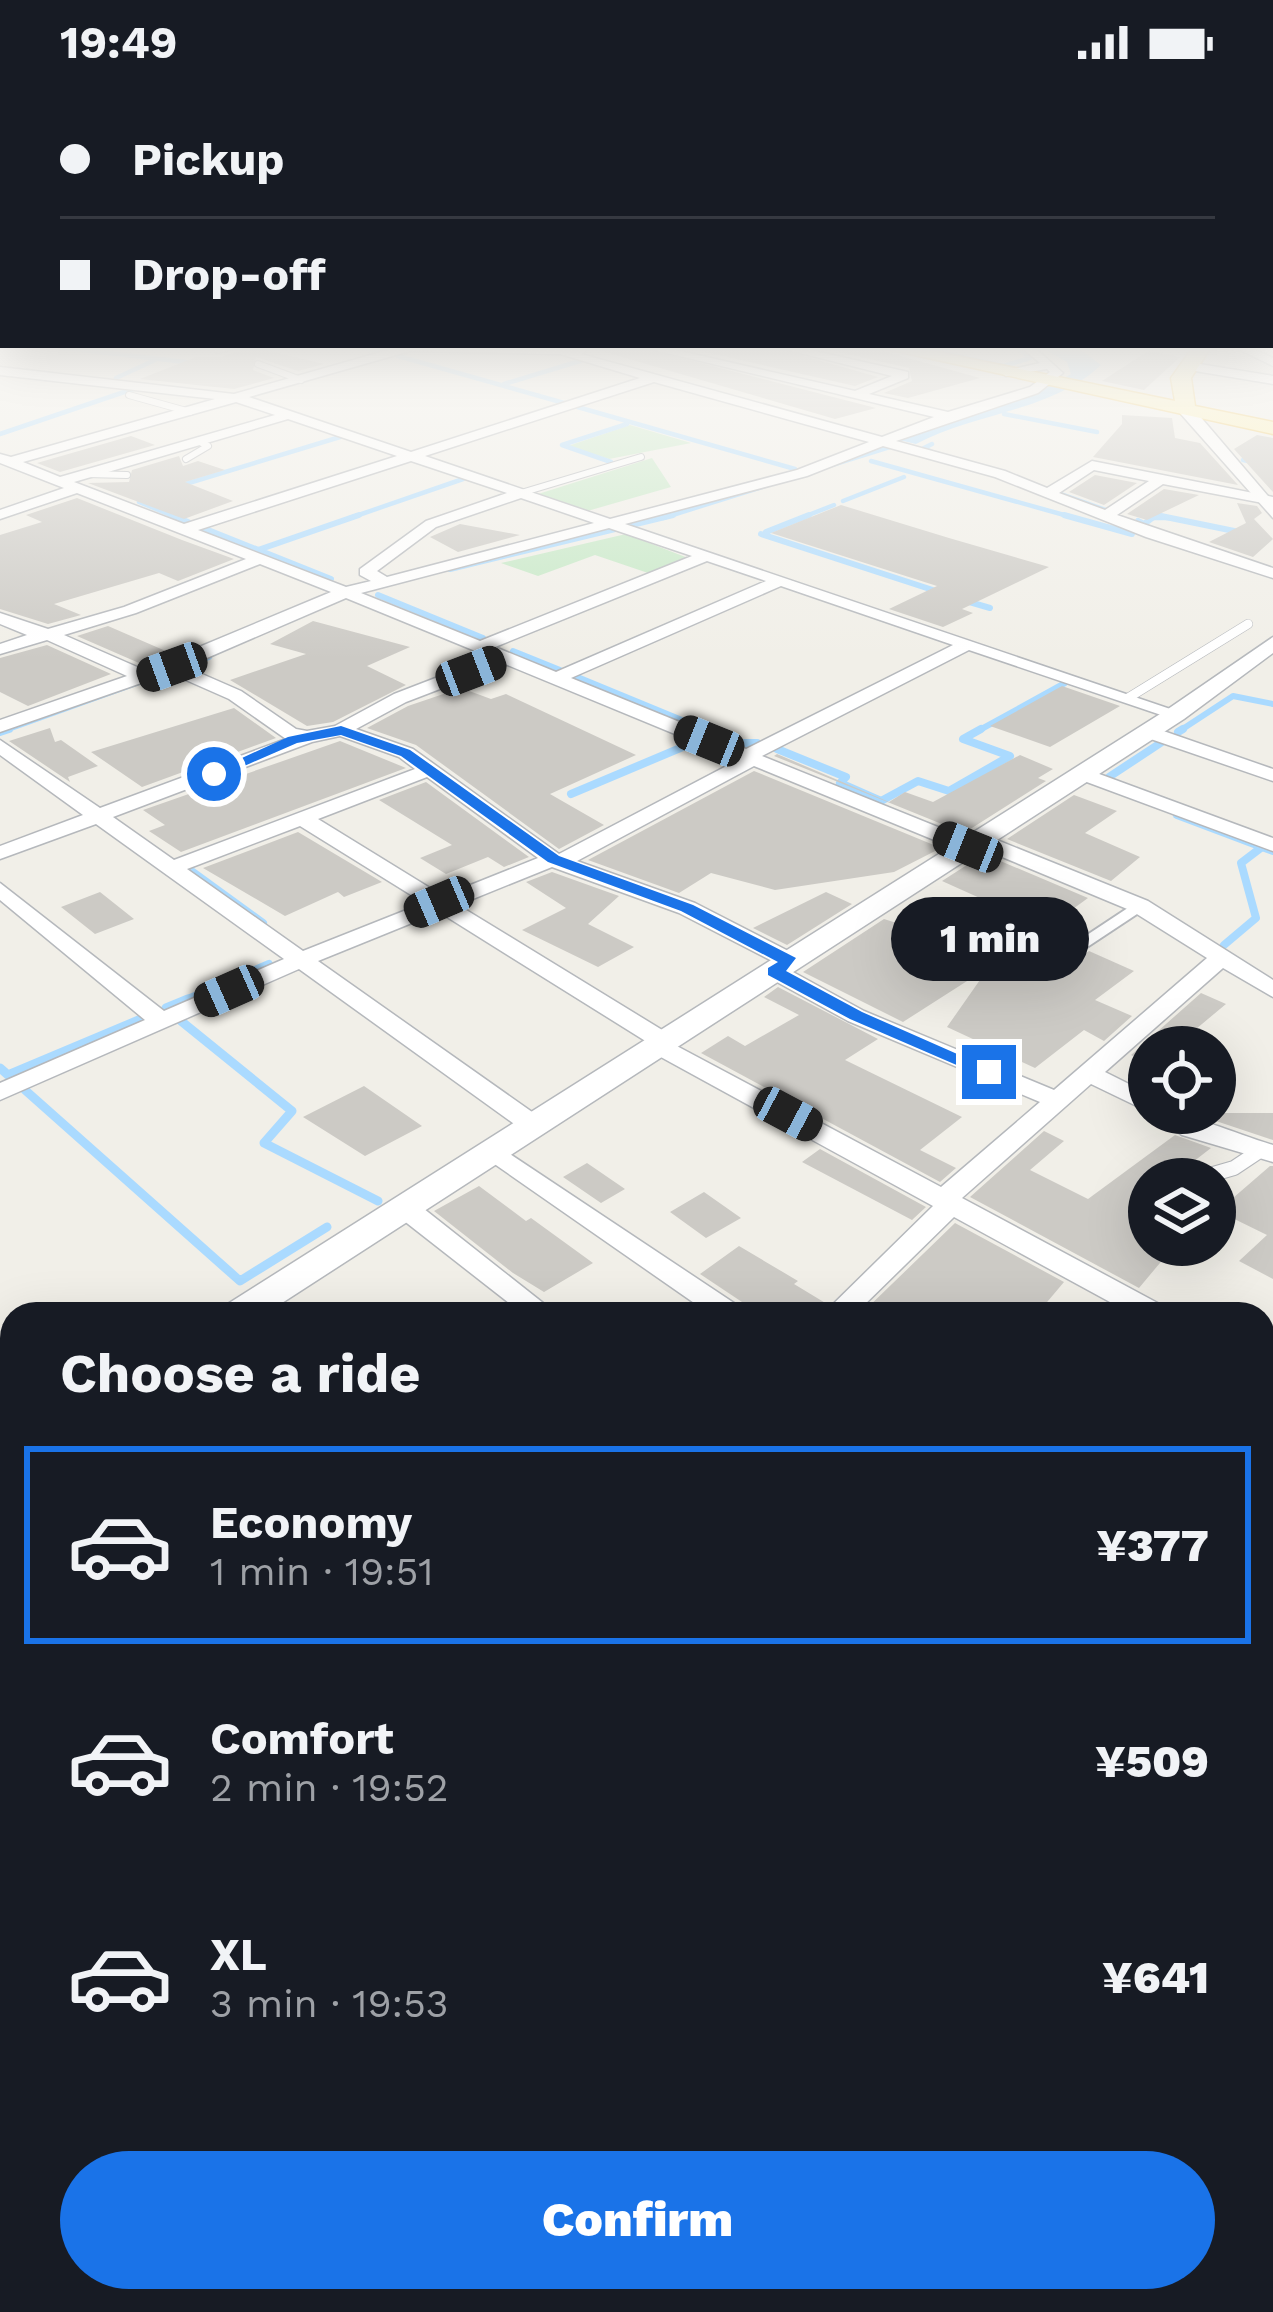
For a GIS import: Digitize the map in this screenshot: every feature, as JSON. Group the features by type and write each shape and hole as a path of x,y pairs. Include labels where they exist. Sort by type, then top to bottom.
{"street":[{"path":"6,461 44,451"},
{"path":"0,515 169,451"},
{"path":"397,451 1176,714"},
{"path":"185,529 428,451"},
{"path":"0,726 144,677 179,670 383,581 621,528 863,451"},
{"path":"923,451 1273,573"},
{"path":"1220,451 1269,504"},
{"path":"6,461 64,480 84,480 185,529 750,758 1140,906 1273,990"},
{"path":"1049,493 1092,465 1269,504"},
{"path":"1106,516 1161,479"},
{"path":"383,581 366,572 431,524 521,494"},
{"path":"480,647 706,556"},
{"path":"0,649 130,610 259,559"},
{"path":"556,678 780,581"},
{"path":"0,618 144,677"},
{"path":"0,1092 439,902 556,860 968,644"},
{"path":"258,1302 1149,732 1273,644"},
{"path":"0,853 91,814 307,737 341,730 400,698 506,657"},
{"path":"179,670 235,695 290,734 307,737"},
{"path":"341,730 406,753 556,860 687,908 856,1016 1057,1100"},
{"path":"1149,732 1273,775"},
{"path":"0,746 533,1125"},
{"path":"168,869 429,770"},
{"path":"1083,774 1273,845"},
{"path":"302,818 660,1042 1134,1302"},
{"path":"0,889 161,1021"},
{"path":"850,1302 948,1201 1222,957"},
{"path":"1089,1073 1128,1093"},
{"path":"1206,1134 1265,1153"},
{"path":"492,1150 713,1302"},
{"path":"404,1207 527,1302"}],"lane":[{"path":"186,459 200,451"},
{"path":"521,494 641,458"},
{"path":"84,480 127,475"},
{"path":"1128,698 1248,624"},
{"path":"1070,953 1092,944 1140,906"},
{"path":"1236,1167 1265,1153"}],"green space":[{"path":"584,451 650,451 609,459"},
{"path":"652,458 671,487 584,512 535,495"},
{"path":"626,534 688,558 648,573 595,555 538,576 501,563"}],"building":[{"path":"79,451 134,451 60,472 37,463"},
{"path":"1098,451 1207,451 1238,485 1093,457"},
{"path":"1236,451 1273,451 1273,492"},
{"path":"179,456 183,466 198,461 225,470 185,482 233,501 184,519 88,483 129,482 132,470"},
{"path":"1095,475 1137,483 1104,505 1069,492"},
{"path":"1164,489 1199,495 1147,520 1127,514"},
{"path":"77,498 234,559 178,581 159,573 54,604 81,615 48,624 0,609 0,535 42,522 26,515"},
{"path":"1237,503 1257,506 1262,513 1254,519 1273,539 1253,557 1209,542 1246,523"},
{"path":"841,505 1049,567 962,609 973,613 943,627 889,609 937,586 771,533"},
{"path":"460,524 520,535 458,552 430,537"},
{"path":"313,621 410,647 367,666 406,685 333,722 307,726 230,680 306,654 270,644"},
{"path":"108,626 168,652 139,663 77,636"},
{"path":"47,645 111,674 28,706 0,692 0,658"},
{"path":"1062,686 1120,706 1050,747 990,726"},
{"path":"461,688 491,699 506,694 636,755 550,794 604,825 559,849 416,745 367,728 408,706"},
{"path":"234,708 276,738 142,787 91,752"},
{"path":"50,728 55,742 61,740 98,766 68,777 70,782 9,741"},
{"path":"340,741 406,768 181,852 149,831 165,825 143,810"},
{"path":"1020,755 1053,769 1038,778 1046,781 964,833 774,756 889,802 905,792 933,802"},
{"path":"754,771 941,848 894,872 775,890 711,873 679,893 588,860"},
{"path":"426,782 529,857 504,867 488,857 446,874 420,858 452,845 379,800"},
{"path":"1074,795 1117,811 1085,833 1140,857 1111,881 1007,839"},
{"path":"298,832 382,882 344,897 338,892 285,916 203,868"},
{"path":"984,854 1088,898 1066,914 1087,925 1061,939 1068,942 1060,957 1071,963 1089,951 1134,971 1095,1000 1132,1016 1104,1041 1084,1030 1035,1068 947,1027 989,967 903,1022 803,972 884,919 925,932 982,899 942,881"},
{"path":"552,872 619,896 588,924 634,947 598,967 522,930 566,908 526,882"},
{"path":"100,892 134,919 95,934 61,907"},
{"path":"826,892 852,904 787,945 753,928"},
{"path":"778,987 878,1039 845,1060 962,1117 920,1150 956,1168 940,1182 701,1053 728,1036 745,1046 799,1015 764,997"},
{"path":"1201,993 1226,1004 1200,1026 1164,1026"},
{"path":"364,1086 422,1126 365,1156 303,1117"},
{"path":"1236,1113 1273,1113 1273,1140 1236,1128"},
{"path":"1044,1131 1064,1141 1030,1170 1088,1199 1128,1170 1128,1266 1157,1266 1139,1288 970,1197"},
{"path":"1175,1135 1211,1148 1198,1158 1144,1158"},
{"path":"820,1149 926,1207 912,1220 802,1162"},
{"path":"587,1163 625,1189 601,1203 563,1177"},
{"path":"1273,1166 1273,1279 1239,1261 1267,1235 1236,1220 1236,1195"},
{"path":"479,1186 593,1263 544,1292 513,1273 434,1211"},
{"path":"704,1192 741,1218 706,1238 670,1212"},
{"path":"955,1223 1064,1282 1047,1302 873,1302"},
{"path":"739,1246 824,1302 742,1302 700,1274"}],"waterway":[{"path":"179,486 294,451"},
{"path":"579,451 611,462"},
{"path":"732,451 795,469"},
{"path":"671,515 877,451"},
{"path":"930,451 936,454"},
{"path":"1243,460 1273,466"},
{"path":"871,461 1075,518"},
{"path":"843,501 904,477"},
{"path":"350,518 463,479"},
{"path":"1061,494 1106,510"},
{"path":"139,502 178,518"},
{"path":"801,518 834,505"},
{"path":"171,515 188,522"},
{"path":"258,550 359,515"},
{"path":"450,569 671,515"},
{"path":"663,518 671,515"},
{"path":"766,532 809,515"},
{"path":"1064,515 1132,534"},
{"path":"1138,521 1144,524 1152,518"},
{"path":"1152,518 1171,518"},
{"path":"1152,518 1171,518"},
{"path":"1171,518 1244,533"},
{"path":"203,528 258,550"},
{"path":"761,534 939,592"},
{"path":"258,550 331,579"},
{"path":"378,595 483,638"},
{"path":"966,601 990,608"},
{"path":"513,651 560,670"},
{"path":"9,729 0,732 209,657"},
{"path":"575,676 711,732"},
{"path":"976,732 1065,683"},
{"path":"1183,729 1178,732 1233,696 1273,704"},
{"path":"704,729 738,743 757,743"},
{"path":"777,749 846,777 840,783 881,801 918,781 949,791 1010,756 963,739 981,729"},
{"path":"571,794 697,741"},
{"path":"1109,777 1162,742"},
{"path":"1177,815 1262,847"},
{"path":"1224,945 1256,918 1241,863 1262,847"},
{"path":"1262,847 1273,851"},
{"path":"190,870 263,923"},
{"path":"187,999 269,964"},
{"path":"166,1008 187,999"},
{"path":"181,1002 187,999"},
{"path":"0,1068 8,1075 141,1019"},
{"path":"181,1021 292,1111 264,1143 378,1201"},
{"path":"25,1090 240,1281 327,1227"}],"route":[{"path":"214,774 293,740 341,730 406,753 553,859 687,908 790,961 774,971 856,1016 989,1072"}]}
